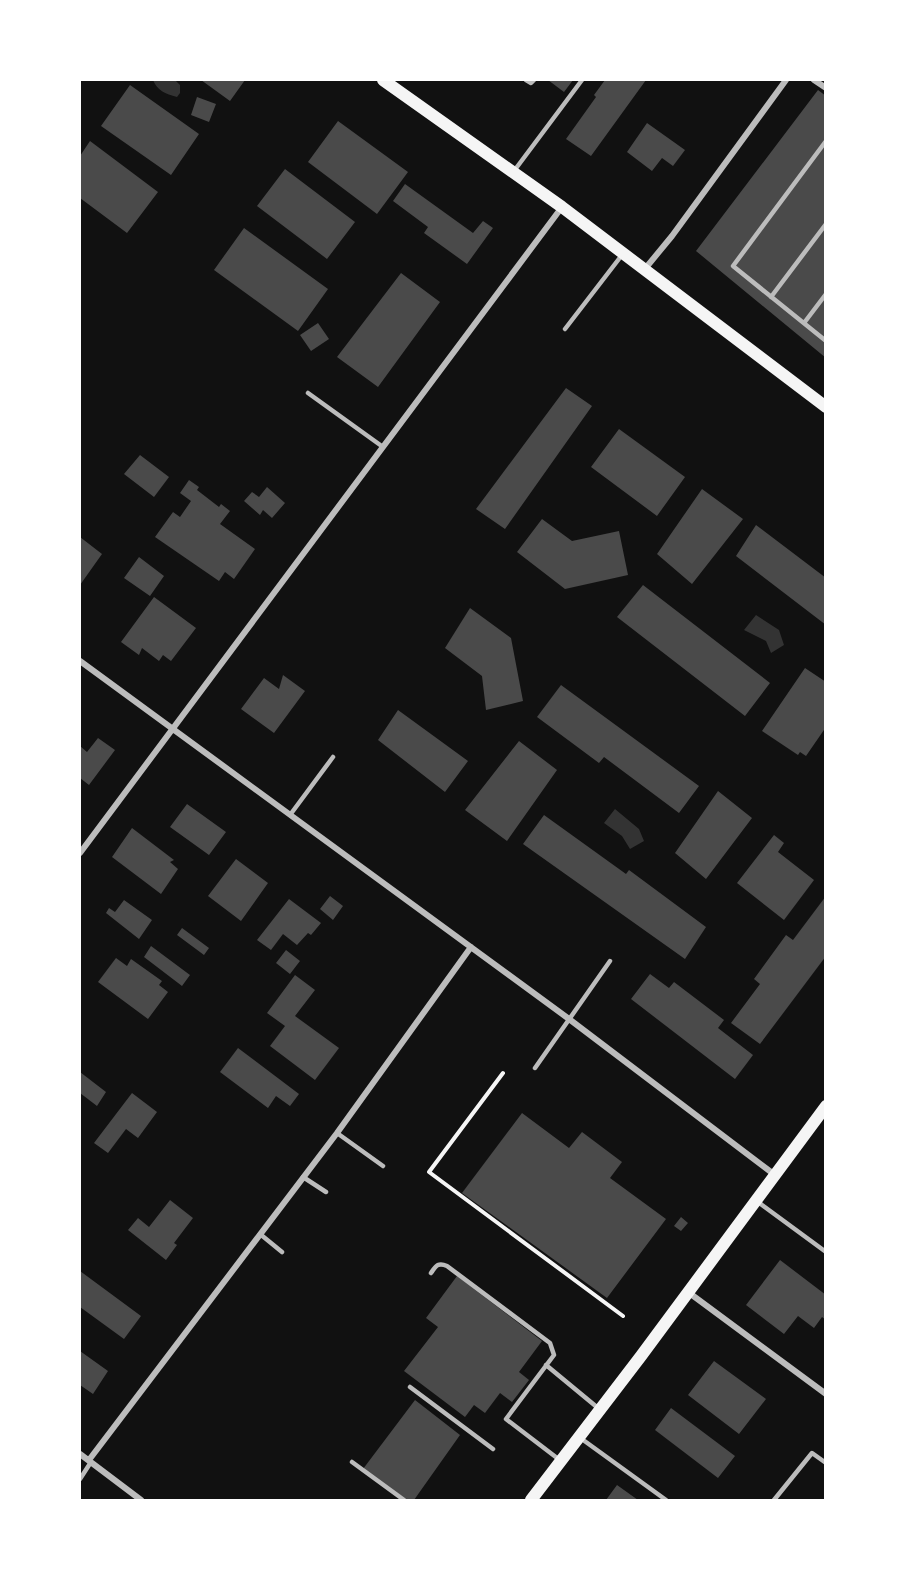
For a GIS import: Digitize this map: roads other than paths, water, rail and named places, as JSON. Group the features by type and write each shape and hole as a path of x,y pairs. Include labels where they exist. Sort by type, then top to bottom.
{"main road":[{"path":"383,80 562,207 825,407"},
{"path":"531,1500 824,1112"}],"street":[{"path":"644,270 672,236 786,80"},
{"path":"814,80 825,88"},
{"path":"80,853 562,207"},
{"path":"80,661 569,1018 775,1175"},
{"path":"90,1461 337,1133 471,947"},
{"path":"688,1292 825,1394"},
{"path":"80,1454 141,1500"}],"lane":[{"path":"526,80 531,83 534,80"},
{"path":"513,172 582,80"},
{"path":"825,141 732,266 825,341"},
{"path":"771,297 825,224"},
{"path":"565,329 622,254"},
{"path":"804,323 825,294"},
{"path":"308,393 383,447"},
{"path":"291,815 333,757"},
{"path":"535,1068 609,962"},
{"path":"337,1133 383,1166"},
{"path":"303,1177 326,1192"},
{"path":"756,1200 825,1252"},
{"path":"260,1234 282,1252"},
{"path":"430,1273 436,1265 442,1263 550,1343 554,1355 506,1419 561,1461"},
{"path":"546,1365 600,1410"},
{"path":"410,1387 493,1449"},
{"path":"579,1437 666,1500"},
{"path":"774,1500 812,1453 825,1463"},
{"path":"80,1479 90,1461"},
{"path":"352,1462 405,1500"}]}
